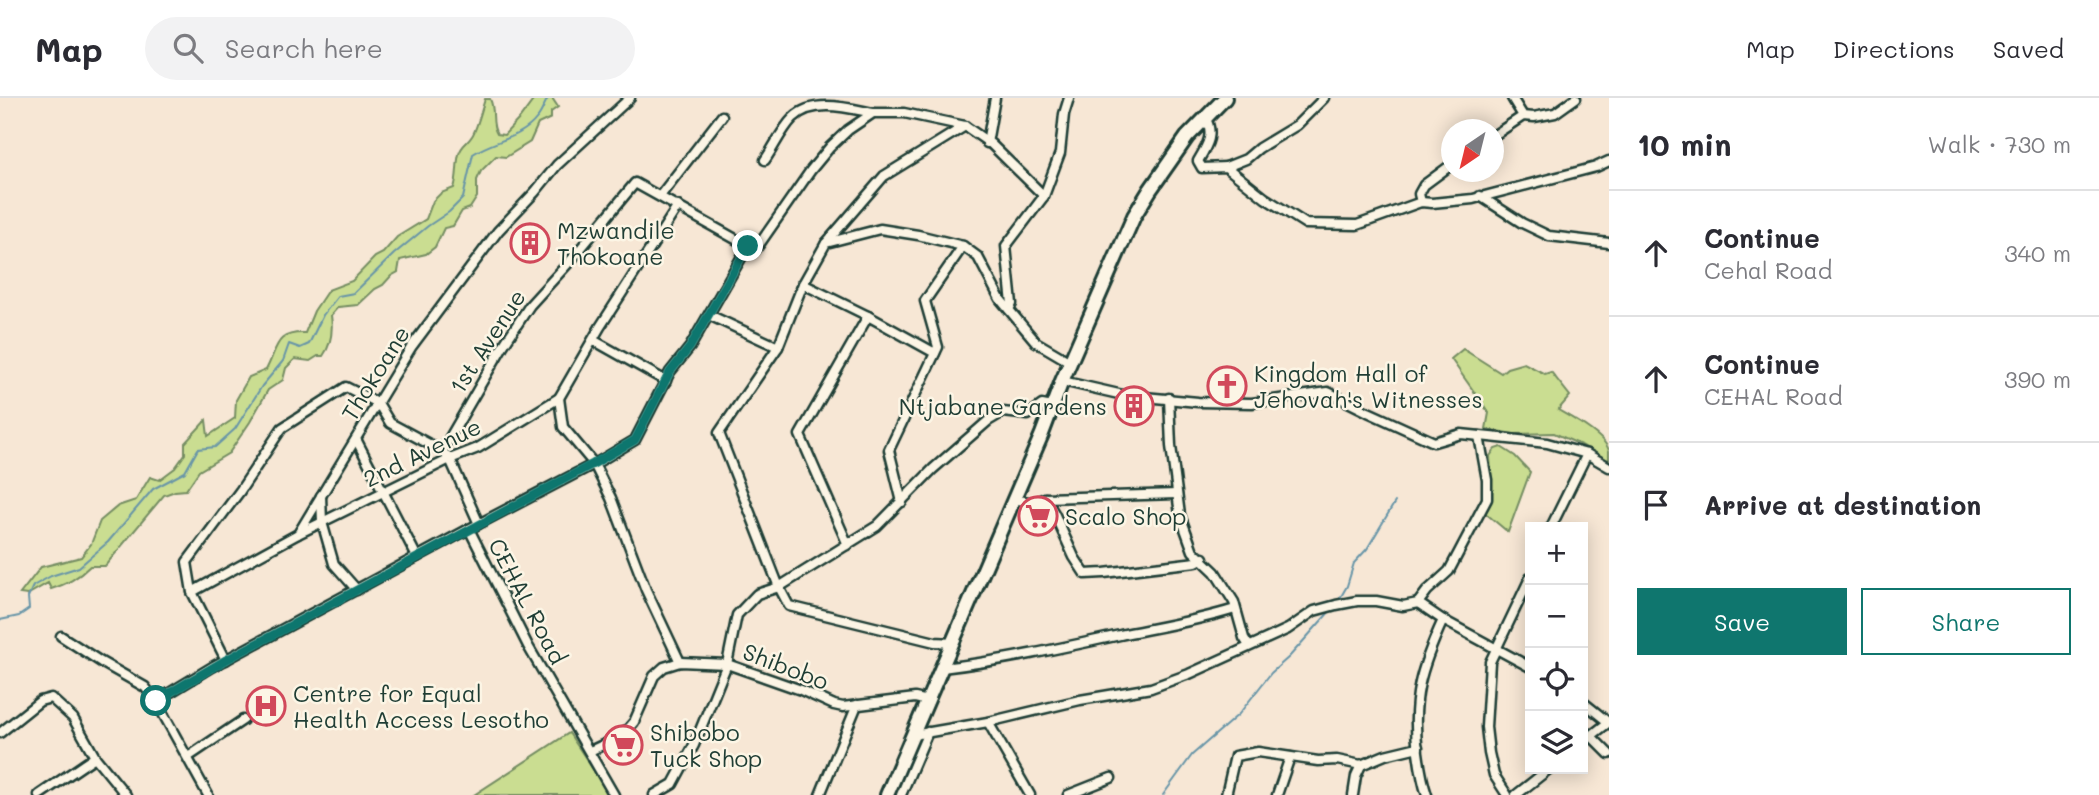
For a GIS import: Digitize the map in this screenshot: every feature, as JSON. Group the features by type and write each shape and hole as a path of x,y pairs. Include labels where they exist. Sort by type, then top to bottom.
{"main road":[{"path":"887,795 1134,216 1187,137 1225,98"}],"street":[{"name":"Thokoane","path":"298,534 412,346 498,231 556,165 630,98"},
{"path":"987,143 995,98"},
{"path":"1009,309 1012,304 1006,246 1044,196 1060,153 1064,114 1069,98"},
{"path":"1205,117 1210,126 1210,137 1198,161 1202,168 1226,167 1246,159 1297,125 1324,98"},
{"path":"1512,98 1523,116"},
{"path":"1504,129 1523,116 1555,113 1577,98"},
{"path":"765,160 794,117 810,108 833,105 873,113 904,113 965,126 991,144 1044,196"},
{"name":"CEHAL Road","path":"156,701 226,660 635,440 670,372 690,347 752,247 824,155 848,130 873,113"},
{"path":"660,197 722,116"},
{"path":"952,643 935,642 789,606 779,587 719,433 778,348 803,284 826,243 884,176 965,126"},
{"path":"1226,167 1265,198 1306,225 1357,225 1421,202 1432,203 1480,196 1597,167 1609,161"},
{"path":"1421,202 1419,194 1424,185 1441,172"},
{"name":"1st Avenue","path":"442,451 530,305 635,183 752,247"},
{"path":"1480,196 1522,223 1549,236 1609,243"},
{"name":"2nd Avenue","path":"298,534 450,459 478,448 559,398 678,206"},
{"path":"826,243 880,229 963,246 978,257 1000,299 1036,342 1070,362"},
{"path":"902,502 889,450 938,347 925,302 963,246"},
{"path":"803,284 935,353"},
{"path":"709,315 778,348"},
{"path":"848,545 800,435 868,316"},
{"path":"593,340 666,381"},
{"path":"1062,381 1123,395 1198,402 1252,403 1328,392 1434,442 1461,434 1547,443 1587,454 1609,467"},
{"path":"226,660 192,592 187,562 240,491 282,428 345,387 378,403 390,423 442,451 450,459 479,524"},
{"path":"559,398 563,427 593,464 611,498 646,590 680,663 664,667 654,676 634,722 622,736 590,751"},
{"path":"1169,398 1171,446 1180,515 1193,551 1203,558 1227,589 1249,646"},
{"path":"654,795 673,783 678,776 727,664 737,615 757,594 779,587 877,526 933,469 988,421 1003,412 1028,415 1042,405 1052,407"},
{"path":"914,735 1151,688 1288,629 1314,611 1336,605 1357,601 1403,606 1418,603 1449,571 1486,499 1487,480 1479,436"},
{"path":"356,439 417,558"},
{"path":"1553,522 1587,454"},
{"path":"1014,499 1034,503 1045,498 1177,494"},
{"path":"321,496 322,522 334,564 357,590"},
{"path":"1045,498 1085,574 1196,562 1203,558"},
{"name":"CEHAL Road","path":"469,529 528,646 614,795"},
{"path":"192,592 298,534"},
{"path":"1507,795 1494,775 1486,727 1490,662 1527,585"},
{"path":"1418,603 1443,620 1525,664"},
{"path":"942,668 1034,654 1187,622 1235,609"},
{"path":"1427,795 1422,782 1415,716 1418,688 1428,654 1443,620"},
{"path":"61,636 145,687 156,701 208,795"},
{"name":"Shibobo","path":"680,663 727,664 843,707 915,698 928,701"},
{"path":"0,733 40,701 51,698 73,718 94,758 126,795"},
{"path":"820,795 857,705"},
{"path":"1588,706 1609,722 1588,738"},
{"path":"188,757 243,720"},
{"path":"988,722 1030,795"},
{"path":"901,795 928,732"},
{"path":"1591,736 1609,754"},
{"path":"1226,795 1235,756 1258,752 1361,765 1385,755 1418,747"},
{"path":"1277,795 1290,757"},
{"path":"39,795 94,758"},
{"path":"1353,795 1361,765"},
{"path":"1522,793 1543,774"},
{"path":"1068,795 1111,778"}],"green space":[{"path":"535,98 552,98 558,107 551,112 551,118 538,124 530,142 506,157 496,156 481,171 477,180 477,197 470,208 462,211 453,226 444,228 435,247 426,254 400,260 398,272 358,305 338,307 331,315 331,337 323,356 310,361 295,359 286,368 283,380 268,390 229,453 199,471 186,490 164,495 105,566 90,566 72,580 51,589 48,583 27,595 20,594 41,567 81,557 91,544 100,521 118,506 136,500 150,477 159,480 175,468 185,454 185,443 206,420 208,436 235,418 236,400 249,377 266,370 282,338 295,333 305,333 314,311 328,290 352,281 397,237 426,219 433,201 441,193 454,188 459,154 474,133 485,99 490,99 492,103 497,134 504,135"},
{"path":"1463,349 1501,373 1507,368 1524,363 1545,374 1551,372 1570,396 1558,410 1602,439 1609,451 1609,463 1583,446 1554,433 1513,434 1486,429 1489,413 1451,359"},
{"path":"1501,447 1515,456 1530,472 1508,532 1484,512 1492,489 1490,456 1495,449"},
{"path":"569,733 610,795 474,795"}],"waterway":[{"path":"0,620 19,616 29,609 28,597 33,586 51,576 79,567 108,542 153,489 185,472 198,449 215,447 235,429 262,386 283,361 289,344 300,348 309,344 323,315 338,296 354,293 394,254 449,212 463,198 473,154 523,131 539,116 548,98"},
{"path":"1339,600 1347,586 1354,563 1367,549 1395,502"},
{"path":"1163,795 1192,755 1239,714 1271,673 1331,610"}],"place":[{"name":"Mzwandile Thokoane","path":"530,243"},
{"name":"Kingdom Hall of Jehovah's Witnesses","path":"1227,386"},
{"name":"Ntjabane Gardens","path":"1134,406"},
{"name":"Scalo Shop","path":"1038,516"},
{"name":"Centre for Equal Health Access Lesotho","path":"266,706"},
{"name":"Shibobo Tuck Shop","path":"623,745"}],"route":[{"path":"156,701 226,660 635,440 670,372 690,347 748,246"}]}
